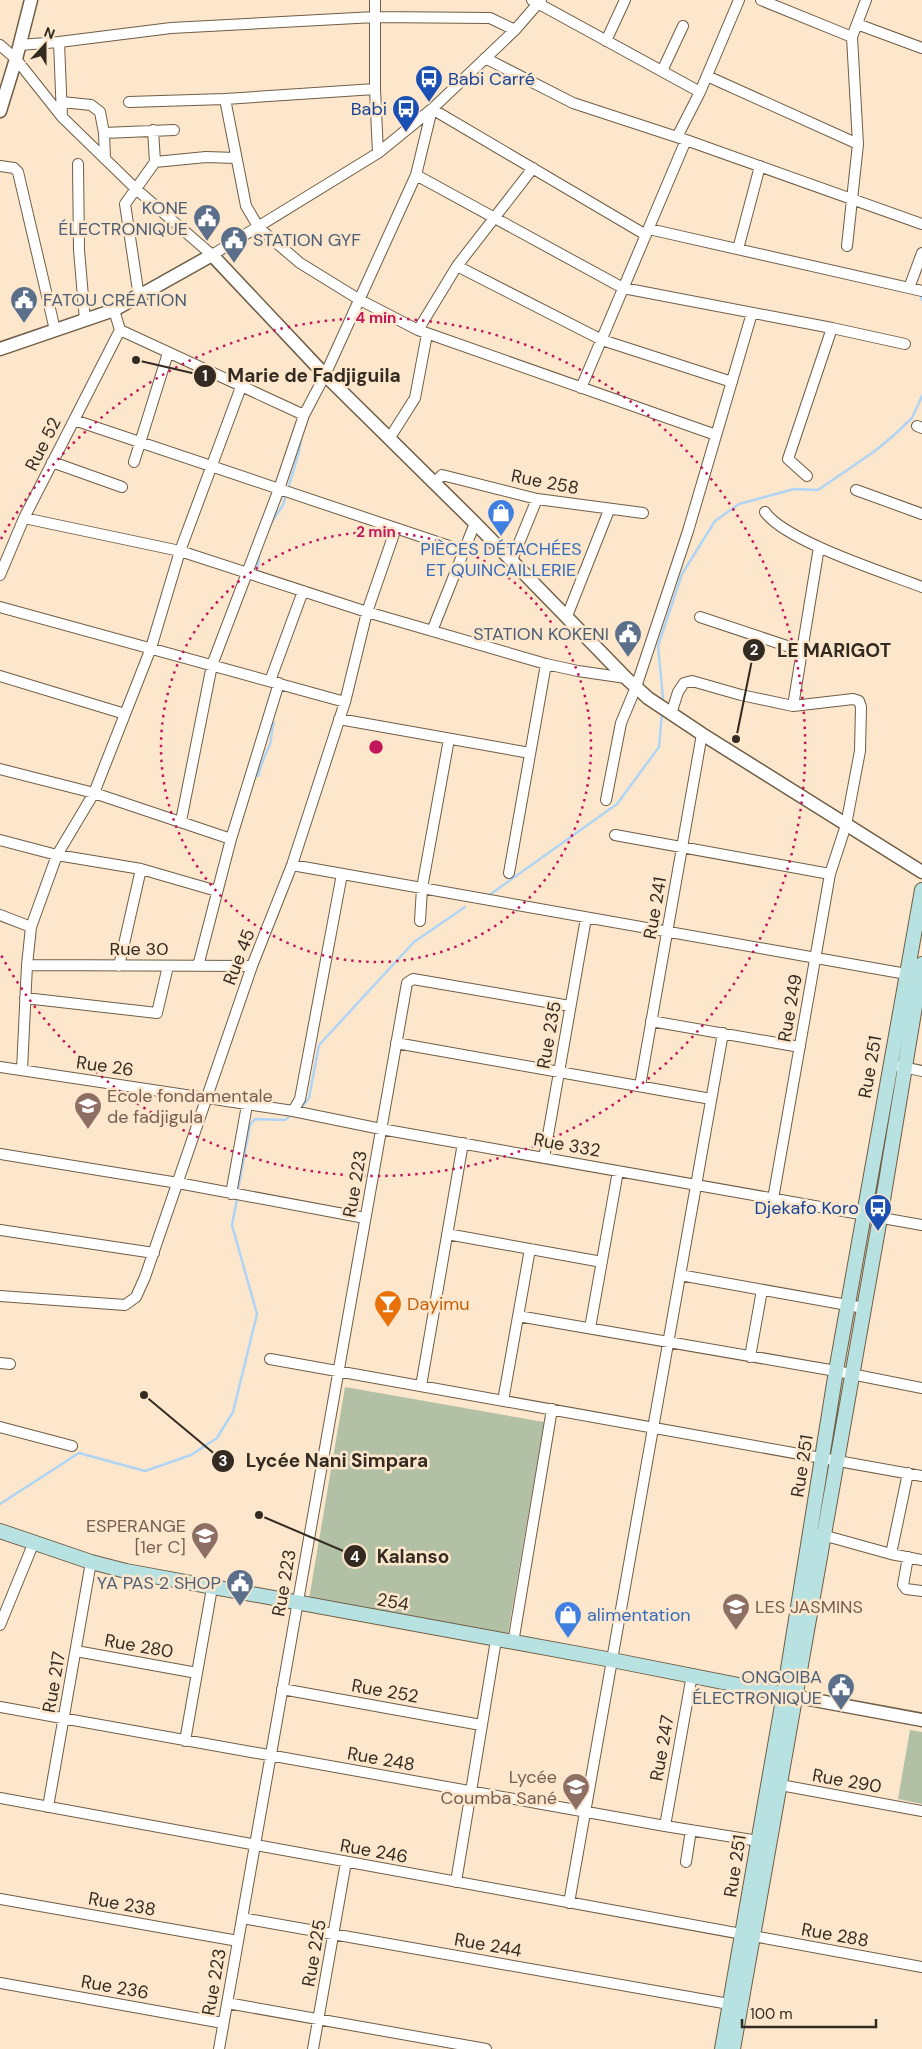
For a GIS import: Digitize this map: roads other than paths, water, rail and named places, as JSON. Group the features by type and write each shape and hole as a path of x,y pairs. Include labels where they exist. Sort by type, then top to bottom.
{"main road":[{"name":"Rue 251","path":"817,1533 838,1460 905,1068 917,973 922,890"},
{"name":"Rue 251","path":"734,2049 748,1935 817,1533 823,1457 836,1370 890,1065 917,973"},
{"name":"254","path":"0,1531 91,1562 126,1571 612,1660 789,1695"},
{"name":"Rue 251","path":"722,2049 729,2004 748,1935"}],"street":[{"path":"0,111 4,84 16,59 31,0"},
{"path":"375,0 375,89 378,153"},
{"path":"606,41 625,0"},
{"path":"581,388 647,232 706,76 739,0"},
{"path":"761,0 852,37"},
{"path":"847,246 854,199 858,144 852,37 866,0"},
{"path":"0,349 114,310 258,228 378,153 432,109 516,30 537,2 700,92"},
{"path":"19,45 172,28 375,17 490,18 516,30"},
{"path":"857,24 922,48"},
{"path":"662,70 683,26"},
{"path":"59,42 62,117"},
{"path":"0,45 16,59 62,117 136,189 212,255 325,375 389,438 438,479 475,524 648,698 922,872"},
{"path":"485,58 574,103 682,138 922,224"},
{"path":"706,76 858,144"},
{"path":"129,102 225,99 375,89"},
{"path":"225,99 246,206 258,228 300,263 360,300 422,332 716,435"},
{"path":"62,102 96,108 100,112 104,133 105,159"},
{"path":"432,109 532,168 647,232 738,249 916,289 922,252"},
{"path":"181,821 212,665 279,488 304,415 360,300 416,175 432,109"},
{"path":"139,297 124,204 155,162 153,130"},
{"path":"104,133 174,130"},
{"path":"155,162 206,157 236,158"},
{"path":"78,164 79,250 85,320"},
{"path":"0,166 14,168 18,172 55,330"},
{"path":"738,249 760,166"},
{"path":"389,438 415,398 422,332 457,266 532,168"},
{"path":"416,175 624,288 905,344"},
{"path":"457,266 602,340 732,382"},
{"path":"114,310 120,330 304,415"},
{"path":"606,800 621,723 636,687 688,531 752,313"},
{"path":"808,476 788,459 832,328"},
{"name":"Rue 52","path":"0,575 24,518 120,330"},
{"path":"134,462 168,353"},
{"path":"22,1070 26,965 31,927 57,855 94,793 151,648 180,551 240,387"},
{"path":"74,420 464,551"},
{"path":"52,462 122,486"},
{"name":"Rue 258","path":"438,479 537,499 643,513"},
{"path":"856,490 922,514"},
{"path":"512,560 537,499"},
{"path":"567,616 609,510"},
{"path":"765,512 771,520 819,547 922,587"},
{"path":"24,518 180,551 367,612 546,664 626,678"},
{"path":"432,631 475,524"},
{"name":"Rue 45","path":"0,1296 125,1305 136,1297 154,1253 252,966 292,865 340,719 367,612 396,528"},
{"path":"671,714 678,692 684,683 692,681 741,695 793,706 819,547"},
{"path":"198,966 274,682 304,591"},
{"path":"0,607 345,702"},
{"path":"700,617 802,651"},
{"path":"509,873 546,664"},
{"path":"0,676 125,714"},
{"name":"Rue 249","path":"773,1199 830,874 846,825 860,751 861,706 858,701 853,699 793,706"},
{"path":"340,719 530,753"},
{"name":"Rue 241","path":"640,1086 702,734"},
{"path":"420,921 422,888 448,739"},
{"path":"0,769 94,793 231,839"},
{"path":"615,835 830,874"},
{"path":"0,840 57,855 140,869 217,892"},
{"path":"292,865 815,959 917,973"},
{"path":"119,966 140,869"},
{"path":"293,1111 300,1099 342,874"},
{"path":"0,915 31,927"},
{"name":"Rue 235","path":"544,1158 586,918"},
{"name":"Rue 30","path":"26,965 252,966"},
{"path":"25,998 157,1013 168,966"},
{"name":"Rue 223","path":"219,2049 407,983 413,979 570,1006"},
{"path":"651,1021 800,1047"},
{"path":"570,1903 723,1033"},
{"path":"396,1043 711,1099"},
{"path":"890,1065 922,1071"},
{"name":"Rue 26","path":"0,1067 206,1097"},
{"name":"Rue 332","path":"206,1097 293,1111 381,1129 922,1225"},
{"path":"231,1194 247,1105"},
{"path":"420,1386 463,1143"},
{"path":"0,1154 178,1183 365,1218"},
{"path":"590,1328 618,1171"},
{"path":"0,1230 154,1253"},
{"path":"447,1234 602,1262"},
{"path":"503,1401 530,1249"},
{"path":"680,1275 864,1308"},
{"path":"750,1357 762,1290"},
{"path":"518,1316 750,1357 836,1370 922,1388"},
{"path":"270,1359 922,1476"},
{"path":"513,1643 552,1409"},
{"path":"0,1427 72,1446"},
{"path":"892,1554 908,1473"},
{"path":"817,1533 892,1554 922,1560"},
{"path":"0,1625 34,1542"},
{"path":"908,1557 903,1585 906,1589 922,1591"},
{"name":"Rue 217","path":"48,1807 91,1562"},
{"path":"185,1740 212,1588"},
{"path":"456,1882 496,1640"},
{"name":"Rue 280","path":"76,1651 197,1673"},
{"name":"Rue 247","path":"665,1826 692,1675"},
{"name":"Rue 252","path":"282,1689 482,1725"},
{"path":"789,1695 922,1720"},
{"name":"Rue 248","path":"0,1707 472,1792 764,1842"},
{"name":"Rue 290","path":"773,1784 922,1810"},
{"name":"Rue 246","path":"0,1798 748,1935"},
{"path":"686,1862 691,1830"},
{"name":"Rue 225","path":"313,2049 346,1862"},
{"name":"Rue 238","path":"0,1899 238,1941"},
{"name":"Rue 244","path":"242,1918 729,2004"},
{"name":"Rue 288","path":"748,1935 922,1967"},
{"name":"Rue 236","path":"0,1982 223,2022"},
{"path":"227,2003 486,2049"}],"waterway":[{"path":"920,293 922,300"},
{"path":"663,698 658,646 682,574 715,521 739,504 794,489 818,490 875,451 893,436 912,418 922,396"},
{"path":"288,489 301,439"},
{"path":"269,526 283,505 286,494"},
{"path":"256,573 259,554"},
{"path":"488,896 617,804 659,747 662,713"},
{"path":"258,776 270,744 274,723"},
{"path":"301,1108 309,1098 319,1045 414,942 465,907"},
{"path":"238,1190 250,1125 255,1119 285,1120 289,1117"},
{"path":"0,1504 79,1453 145,1471 191,1455 217,1438 233,1412 257,1314 232,1225 237,1199"}],"place":[{"name":"Babi Carré","path":"429,103"},
{"name":"Babi","path":"406,133"},
{"name":"KONE ÉLECTRONIQUE","path":"207,242"},
{"name":"STATION GYF","path":"234,264"},
{"name":"FATOU CRÉATION","path":"24,324"},
{"name":"Marie de Fadjiguila","path":"136,360"},
{"name":"PIÈCES DÉTACHÉES ET QUINCAILLERIE","path":"501,537"},
{"name":"STATION KOKENI","path":"628,658"},
{"name":"LE MARIGOT","path":"736,739"},
{"name":"Ecole fondamentale de fadjigula","path":"88,1130"},
{"name":"Djekafo Koro","path":"878,1232"},
{"name":"Dayimu","path":"388,1328"},
{"name":"Lycée Nani Simpara","path":"144,1395"},
{"name":"Kalanso","path":"259,1515"},
{"name":"ESPERANGE [1er C]","path":"205,1560"},
{"name":"YA PAS 2 SHOP","path":"240,1607"},
{"name":"LES JASMINS","path":"736,1631"},
{"name":"alimentation","path":"568,1639"},
{"name":"ONGOIBA ÉLECTRONIQUE","path":"841,1711"},
{"name":"Lycée Coumba Sané","path":"576,1811"}]}
